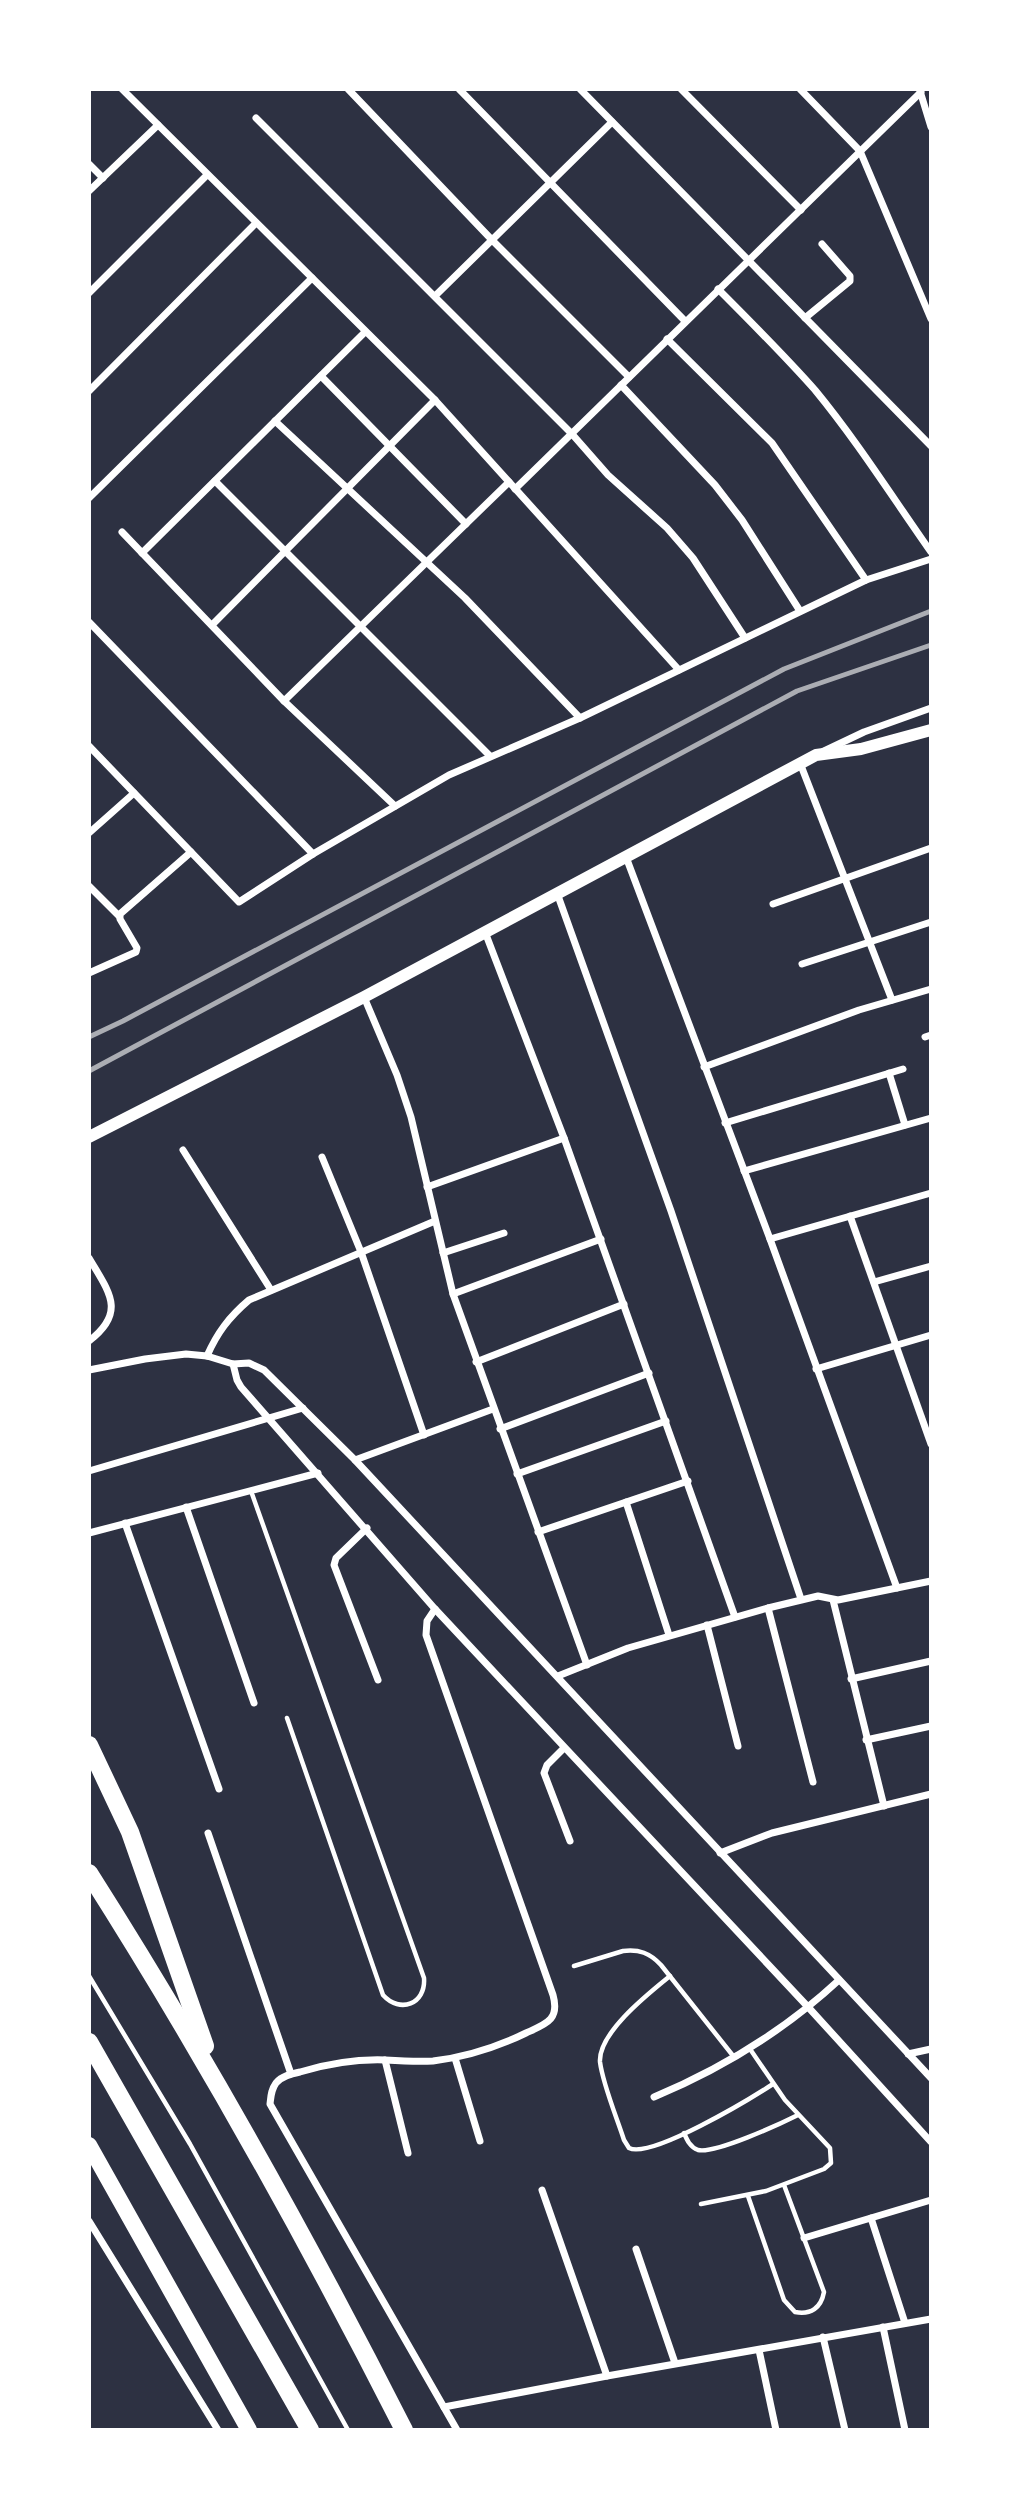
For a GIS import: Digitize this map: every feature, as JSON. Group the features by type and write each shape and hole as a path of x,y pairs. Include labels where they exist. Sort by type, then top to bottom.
{"highway":[{"path":"89,1745 110,1787 148,1878 218,2082"},
{"path":"89,1873 218,2082 305,2238 404,2430"},
{"path":"89,2042 310,2430"},
{"path":"89,2146 249,2430"}],"main road":[{"path":"89,1137 364,997 816,755 861,749 931,730"}],"street":[{"path":"122,89 435,400 679,670"},
{"path":"348,89 492,240 629,377"},
{"path":"459,89 685,321"},
{"path":"580,89 931,446"},
{"path":"681,89 801,210"},
{"path":"801,90 860,152 931,319"},
{"path":"515,489 920,91 931,127"},
{"path":"256,118 572,434 608,475 667,528 693,558 746,638"},
{"path":"435,296 612,122"},
{"path":"89,191 158,125"},
{"path":"89,164 103,178"},
{"path":"89,293 207,175"},
{"path":"89,391 256,223"},
{"path":"805,318 850,281 850,276 822,244"},
{"path":"89,498 312,278"},
{"path":"718,289 815,391 843,426 931,552"},
{"path":"142,553 365,332"},
{"path":"667,338 772,443 866,580"},
{"path":"321,376 466,524"},
{"path":"621,385 715,485 742,520 800,611"},
{"path":"212,625 435,400"},
{"path":"275,421 465,598 580,718"},
{"path":"215,481 490,755"},
{"path":"284,701 509,482"},
{"path":"122,532 284,701 395,806"},
{"path":"90,749 239,902 313,854 449,775 580,718 866,580 931,559"},
{"path":"89,622 313,854"},
{"path":"816,755 864,732 931,708"},
{"path":"800,764 892,1000"},
{"path":"89,833 134,793"},
{"path":"773,904 931,848"},
{"path":"119,916 191,852"},
{"path":"626,857 770,1239 897,1588"},
{"path":"89,886 119,916 137,950 89,972"},
{"path":"557,894 676,1223 801,1599"},
{"path":"802,964 931,922"},
{"path":"485,932 601,1239 735,1617"},
{"path":"704,1067 859,1010 931,989"},
{"path":"364,997 397,1075 411,1117 453,1294 587,1665"},
{"path":"725,1123 904,1069"},
{"path":"889,1073 905,1125"},
{"path":"744,1171 931,1118"},
{"path":"427,1187 564,1138"},
{"path":"183,1150 271,1290"},
{"path":"322,1157 361,1252 424,1435"},
{"path":"770,1239 931,1193"},
{"path":"850,1216 931,1444"},
{"path":"207,1356 217,1334 232,1314 249,1300 435,1221"},
{"path":"443,1253 504,1233"},
{"path":"453,1294 601,1239"},
{"path":"89,1258 109,1293 112,1312 106,1327 89,1341"},
{"path":"874,1282 931,1266"},
{"path":"476,1362 624,1304"},
{"path":"816,1369 931,1335"},
{"path":"89,1370 165,1356 207,1356 233,1364 248,1363 264,1370 355,1460 931,2078"},
{"path":"233,1364 241,1387 435,1609 931,2142"},
{"path":"500,1429 649,1373"},
{"path":"89,1471 303,1408"},
{"path":"355,1460 493,1409"},
{"path":"517,1474 666,1421"},
{"path":"89,1533 318,1474"},
{"path":"538,1532 688,1481"},
{"path":"626,1502 669,1635"},
{"path":"186,1507 254,1703"},
{"path":"125,1523 219,1789"},
{"path":"367,1528 336,1558 334,1565 378,1680"},
{"path":"558,1676 669,1635 801,1599 823,1596 832,1600 931,1581"},
{"path":"832,1600 884,1806"},
{"path":"768,1608 813,1782"},
{"path":"435,1609 427,1620 426,1635 555,2006 553,2016 546,2024 508,2042 455,2057 408,2062 385,2060 338,2063 291,2074 275,2084 271,2104 457,2430"},
{"path":"707,1625 738,1746"},
{"path":"851,1679 931,1661"},
{"path":"866,1740 931,1726"},
{"path":"564,1748 547,1765 544,1773 569,1841"},
{"path":"720,1853 772,1833 931,1794"},
{"path":"208,1833 291,2074"},
{"path":"654,2097 750,2049 809,2008 839,1980"},
{"path":"908,2054 931,2049"},
{"path":"455,2057 480,2141"},
{"path":"385,2060 408,2153"},
{"path":"542,2189 607,2375"},
{"path":"804,2238 931,2200"},
{"path":"871,2218 905,2323"},
{"path":"89,2221 218,2430"},
{"path":"636,2249 675,2363"},
{"path":"444,2407 607,2375 931,2319"},
{"path":"883,2326 905,2430"},
{"path":"823,2337 845,2430"},
{"path":"759,2350 776,2430"}],"lane":[{"path":"251,1491 424,1978 423,1992 408,2005 394,2004 383,1995 287,1718"},
{"path":"574,1966 632,1950 648,1954 670,1976 735,2058"},
{"path":"89,1976 190,2144 348,2430"},
{"path":"670,1976 622,2021 603,2045 600,2062 624,2140 629,2148 642,2150 684,2133 773,2084"},
{"path":"701,2204 748,2196 784,2185 824,2169 833,2158 830,2148 798,2115 750,2049"},
{"path":"684,2133 689,2144 705,2150 737,2141 798,2115"},
{"path":"748,2196 784,2300 788,2307 803,2313 818,2307 824,2292 784,2185"}],"railway":[{"path":"89,1037 784,669 931,611"},
{"path":"89,1071 797,691 931,645"}]}
